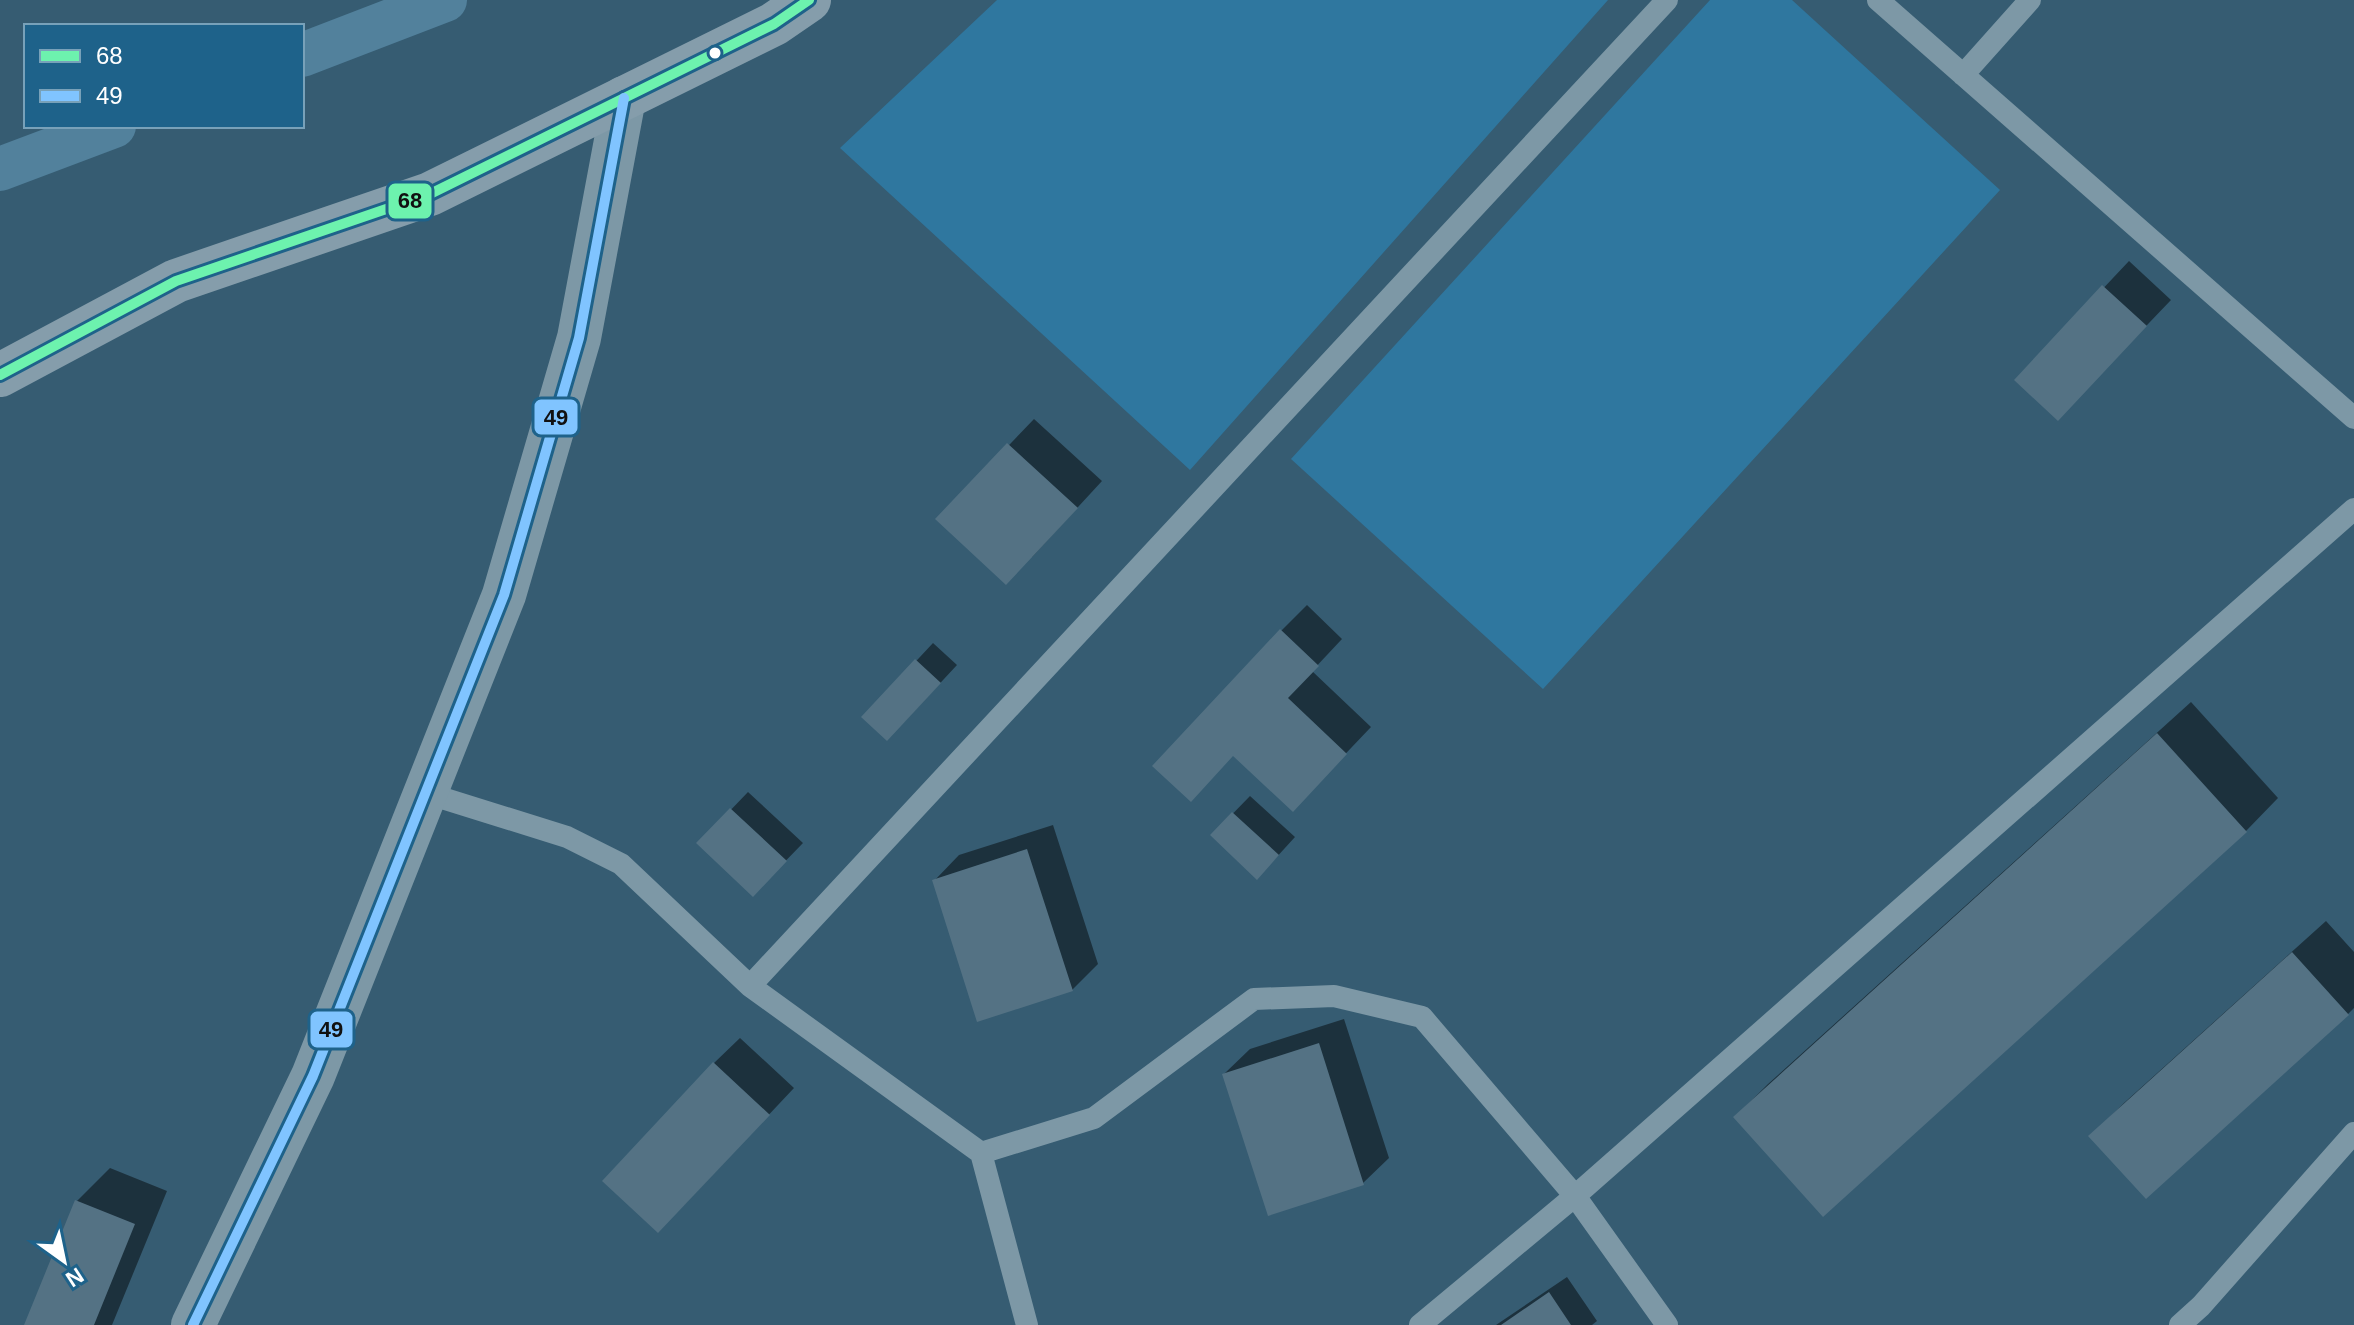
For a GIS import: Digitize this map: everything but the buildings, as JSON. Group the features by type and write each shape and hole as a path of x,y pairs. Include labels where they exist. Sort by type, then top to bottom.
{"main road":[{"path":"0,375 176,281 430,194 774,24 809,0"}],"street":[{"path":"193,1325 313,1076 504,595 579,338 624,98"}],"lane":[{"path":"750,986 1667,0"},
{"path":"1878,0 2354,418"},
{"path":"1963,75 2030,0"},
{"path":"1420,1325 1575,1196 2354,509"},
{"path":"426,793 567,837 621,864 750,986 981,1153 1027,1325"},
{"path":"981,1153 1094,1118 1254,999 1334,996 1422,1017 1575,1196 1667,1325"},
{"path":"2180,1325 2201,1306 2354,1133"}],"shaded area":[{"path":"997,0 1608,0 1190,470 840,148"},
{"path":"1710,0 1792,0 2000,190 1543,689 1291,459"}],"waterway":[{"path":"304,54 445,0"},
{"path":"0,169 109,128"}],"transit line":[{"name":"68","path":"0,375 176,281 430,194 774,24 809,0"},
{"name":"49","path":"193,1325 313,1076 504,595 579,338 624,98"}]}
